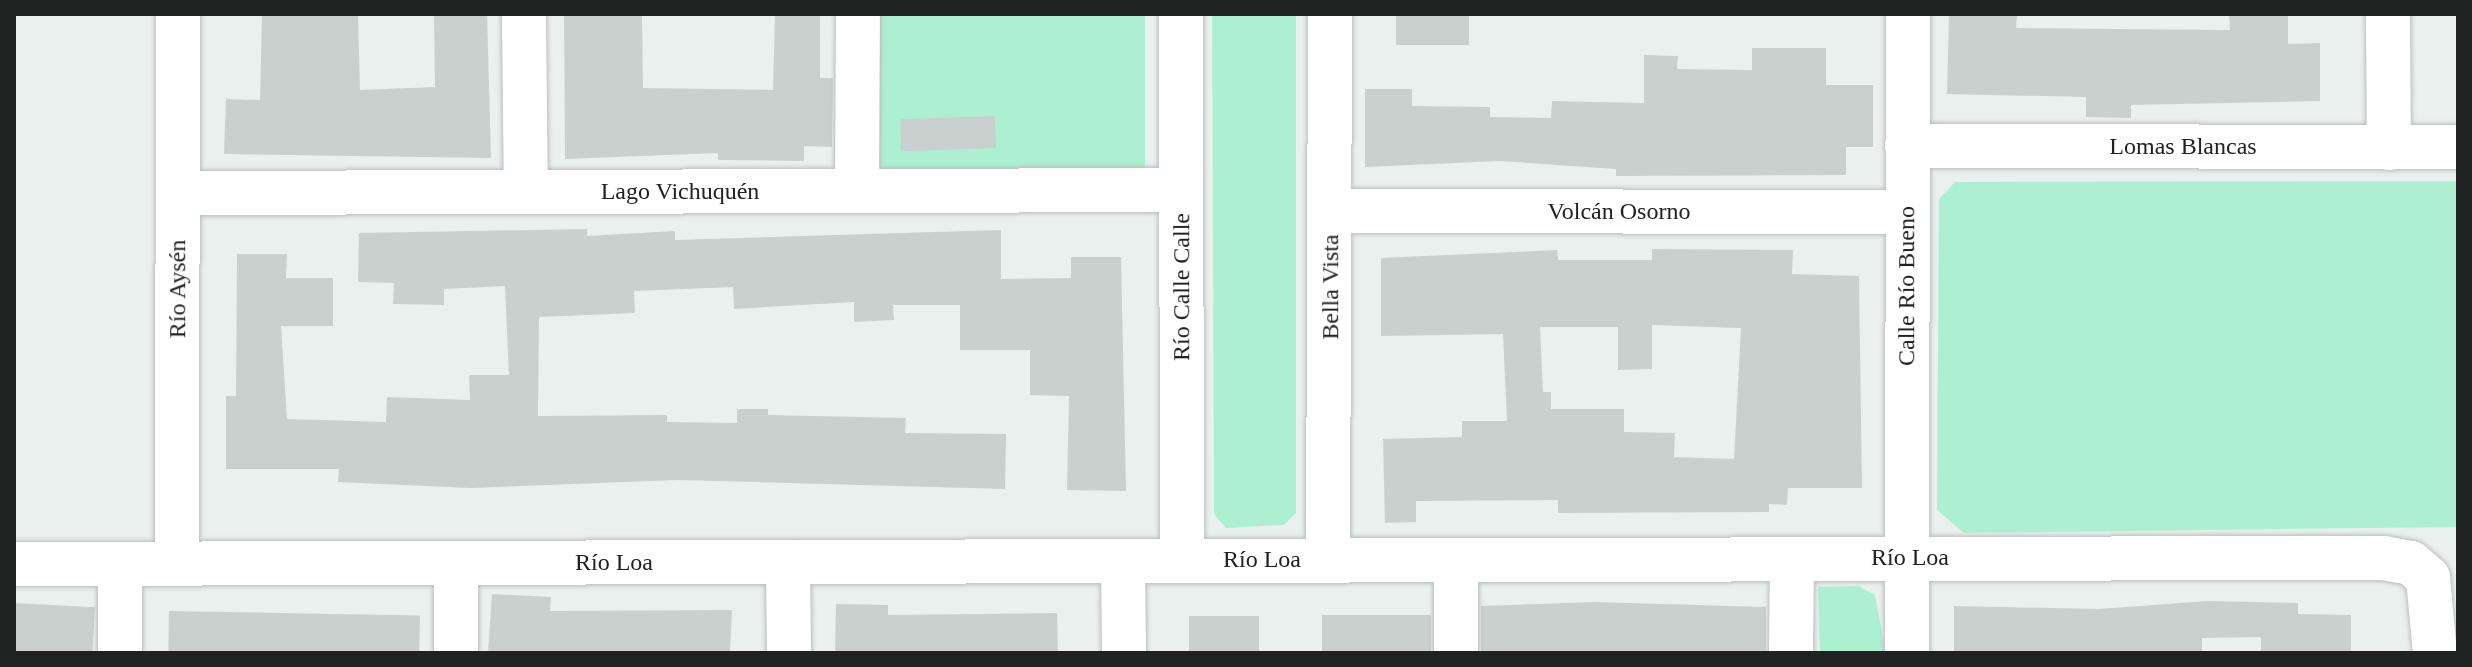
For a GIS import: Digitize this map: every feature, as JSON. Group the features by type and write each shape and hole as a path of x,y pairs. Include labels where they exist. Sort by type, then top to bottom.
{"street":[{"name":"Río Aysén","path":"177,564 178,14"},
{"path":"524,14 526,192"},
{"path":"857,191 858,14"},
{"name":"Río Calle Calle","path":"1181,14 1182,560"},
{"name":"Bella Vista","path":"1328,560 1330,14"},
{"name":"Calle Río Bueno","path":"1907,653 1908,14"},
{"path":"2388,14 2389,148"},
{"name":"Lomas Blancas","path":"1907,146 2458,147"},
{"name":"Lago Vichuquén","path":"178,193 1181,190"},
{"name":"Volcán Osorno","path":"1331,211 1907,212"},
{"name":"Río Loa","path":"14,564 1906,558 2398,560 2420,569 2432,589 2435,653"},
{"path":"1791,653 1792,559"},
{"path":"1456,560 1456,653"},
{"path":"1123,561 1124,653"},
{"path":"788,562 789,653"},
{"path":"456,563 456,653"},
{"path":"120,564 120,653"}],"green space":[{"path":"879,14 1145,14 1145,172 879,172"},
{"path":"1212,14 1296,14 1296,513 1284,525 1226,528 1214,514"},
{"path":"2458,181 2458,527 1964,533 1937,510 1939,199 1955,182"},
{"path":"1858,586 1875,595 1886,653 1820,653 1818,587"}],"building":[{"path":"262,14 358,14 360,90 435,87 434,14 487,14 491,158 224,154 226,99 260,100"},
{"path":"564,14 642,14 643,88 773,90 775,14 820,14 820,78 833,78 832,147 804,146 804,161 718,160 718,153 565,159"},
{"path":"1396,14 1469,14 1469,45 1396,45"},
{"path":"1949,14 2017,14 2016,28 2230,30 2229,14 2288,14 2288,44 2320,43 2320,101 2131,105 2131,118 2086,117 2086,97 1947,94"},
{"path":"1752,48 1826,48 1826,85 1873,85 1873,147 1846,147 1846,175 1616,176 1616,169 1500,161 1365,167 1365,89 1412,89 1412,106 1490,107 1490,117 1551,118 1552,101 1644,103 1644,55 1678,56 1677,69 1752,70"},
{"path":"995,116 996,148 901,151 900,119"},
{"path":"587,229 587,236 675,231 675,240 1001,230 1001,279 1071,278 1071,257 1121,257 1126,491 1067,490 1069,396 1030,395 1030,350 960,350 960,305 893,305 894,320 854,322 854,302 734,309 733,287 634,291 635,313 539,317 538,416 667,415 667,422 737,423 737,409 768,409 768,415 906,418 905,433 1006,434 1005,489 678,480 470,488 338,482 339,469 226,469 226,396 236,396 237,254 287,254 286,278 333,278 333,326 281,326 287,419 386,422 387,397 470,400 469,375 509,375 505,286 444,289 444,305 393,304 394,283 358,282 359,233"},
{"path":"1652,249 1793,250 1792,274 1859,276 1862,488 1788,488 1787,505 1769,504 1769,512 1558,513 1558,500 1416,501 1416,522 1385,523 1383,439 1462,437 1462,421 1507,421 1503,334 1381,336 1381,258 1557,250 1558,260 1652,260","holes":["1652,325 1741,328 1734,459 1674,457 1675,433 1624,432 1624,409 1551,409 1551,392 1543,392 1540,327 1618,327 1618,370 1652,369"]},
{"path":"492,594 551,597 550,611 732,610 730,653 488,653"},
{"path":"2208,601 2298,603 2298,614 2351,615 2351,653 2261,653 2261,637 2202,638 2202,653 1954,653 1954,606 2099,609"},
{"path":"1594,602 1766,607 1766,653 1481,653 1481,606"},
{"path":"14,603 95,607 92,653 14,653"},
{"path":"836,604 888,605 888,615 1057,613 1058,653 835,653"},
{"path":"169,611 420,615 419,653 168,653"},
{"path":"1322,615 1431,615 1431,653 1322,653"},
{"path":"1189,616 1259,616 1259,653 1189,653"}]}
